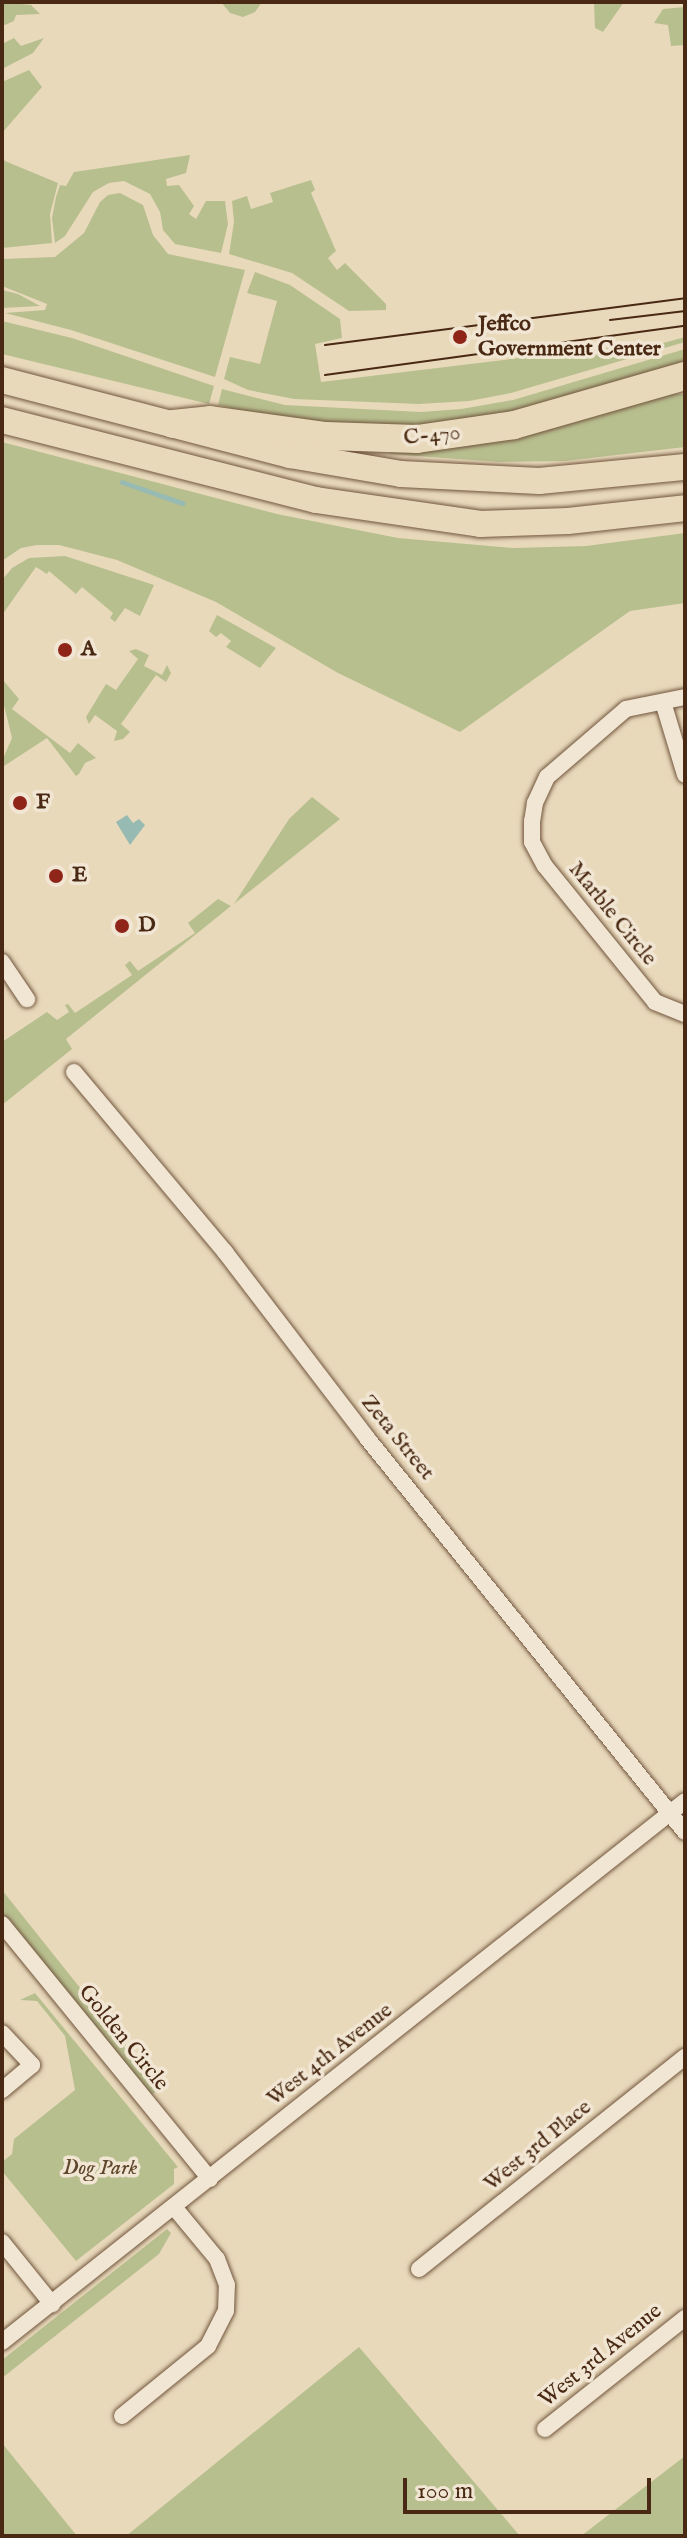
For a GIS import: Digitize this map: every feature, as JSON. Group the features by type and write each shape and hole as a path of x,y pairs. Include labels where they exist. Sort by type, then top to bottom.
{"highway":[{"name":"C-470","path":"173,424 210,420 326,436 417,439 514,425 685,376"},
{"path":"2,380 290,455 416,475 539,481 685,467"},
{"path":"2,420 316,500 480,524 568,521 685,508"}],"street":[{"path":"685,697 663,702 685,775"},
{"name":"Marble Circle","path":"663,702 626,709 547,777 535,803 532,842 545,866 655,1002 685,1014"},
{"path":"2,962 27,999"},
{"name":"Zeta Street","path":"74,1072 225,1252 367,1438 685,1832"},
{"name":"West 4th Avenue","path":"2,2342 685,1801"},
{"name":"Golden Circle","path":"2,1924 210,2179"},
{"path":"2,2033 32,2065 2,2090"},
{"name":"West 3rd Place","path":"419,2269 685,2057"},
{"path":"122,2416 208,2346 226,2311 227,2285 217,2259 174,2207"},
{"path":"5,2253 52,2304"},
{"name":"West 3rd Avenue","path":"545,2429 685,2318"}],"green space":[{"path":"2,2 31,5 40,14 16,15 14,21 5,25 2,24"},
{"path":"221,2 262,2 255,12 243,17 230,13"},
{"path":"594,2 624,2 603,32 595,28"},
{"path":"685,7 685,45 671,46 668,25 654,23 663,9"},
{"path":"14,38 21,46 44,38 33,53 2,69 4,43"},
{"path":"29,70 42,87 2,133 2,82"},
{"path":"190,155 186,173 166,179 167,186 179,185 194,206 189,214 196,219 206,201 225,201 228,224 221,253 175,244 163,230 160,212 150,194 124,181 109,183 93,192 65,236 55,243 52,218 56,197 60,185 66,186 74,172"},
{"path":"2,156 5,161 58,183 50,214 52,243 2,248"},
{"path":"311,180 315,190 311,193 336,251 328,258 337,270 345,263 386,304 386,310 349,311 292,273 229,254 234,222 232,201 247,196 251,209 273,202 270,193"},
{"path":"120,193 143,205 153,235 168,254 245,270 215,377 71,330 5,313 45,310 47,304 2,286 2,259 55,257 84,233 100,202 108,195"},
{"path":"255,272 290,285 340,319 342,338 315,344 321,382 602,348 638,350 685,337 685,342 511,393 469,401 419,404 294,399 248,390 224,379 230,357 260,364 277,301 247,293"},
{"path":"2,290 18,294 40,306 2,308"},
{"path":"2,321 72,338 214,386 209,404 2,354"},
{"path":"685,349 685,362 515,412 388,430 256,415 218,405 222,389 285,405 421,412 461,409 513,400"},
{"path":"685,394 685,447 565,461 499,462 390,454 390,449"},
{"path":"2,442 277,514 398,538 513,548 586,546 685,533 685,603 630,611 460,732 338,673 216,602 117,560 59,545 37,545 21,548 2,561"},
{"path":"65,556 154,585 140,616 125,608 115,622 110,618 113,613 82,587 76,594 49,571 47,574 36,567 2,615 2,580 12,568 29,558"},
{"path":"217,615 276,648 260,668 226,647 231,641 221,633 216,637 209,631"},
{"path":"136,649 149,655 144,666 162,675 167,665 171,673 166,682 156,675 121,724 130,732 123,739 114,741 117,731 95,715 89,724 86,717 106,684 116,690 138,659 129,651"},
{"path":"2,679 19,699 12,709 70,753 78,743 96,758 85,763 76,776 47,738 4,766 2,761 12,738 2,697"},
{"path":"312,797 340,819 234,904 289,819"},
{"path":"218,899 231,906 66,1039 72,1049 2,1105 2,1042 47,1012 57,1020 69,1012 65,1005 68,1004 75,1013 132,975 125,965 130,961 138,971 195,933 188,923"},
{"path":"2,1890 160,2088 150,2096 2,1915"},
{"name":"Dog Park","path":"35,1993 178,2167 174,2169 174,2184 76,2261 2,2171 2,2162 12,2154 14,2139 75,2090 65,2036 37,2001 20,2000"},
{"path":"167,2229 171,2233 159,2254 2,2378 2,2360"},
{"path":"359,2347 520,2536 126,2536"},
{"path":"2,2443 77,2536 2,2536"},
{"path":"685,2456 685,2536 581,2536"}],"water":[{"path":"127,815 133,823 139,819 145,825 130,845 116,822"}],"waterway":[{"path":"122,482 182,503"}],"tram line":[{"path":"325,345 685,298"},
{"path":"610,320 685,311"},
{"path":"325,375 685,326"}],"place":[{"name":"Jeffco Government Center","path":"460,337"},
{"name":"A","path":"65,650"},
{"name":"F","path":"20,803"},
{"name":"E","path":"56,876"},
{"name":"D","path":"122,926"}]}
